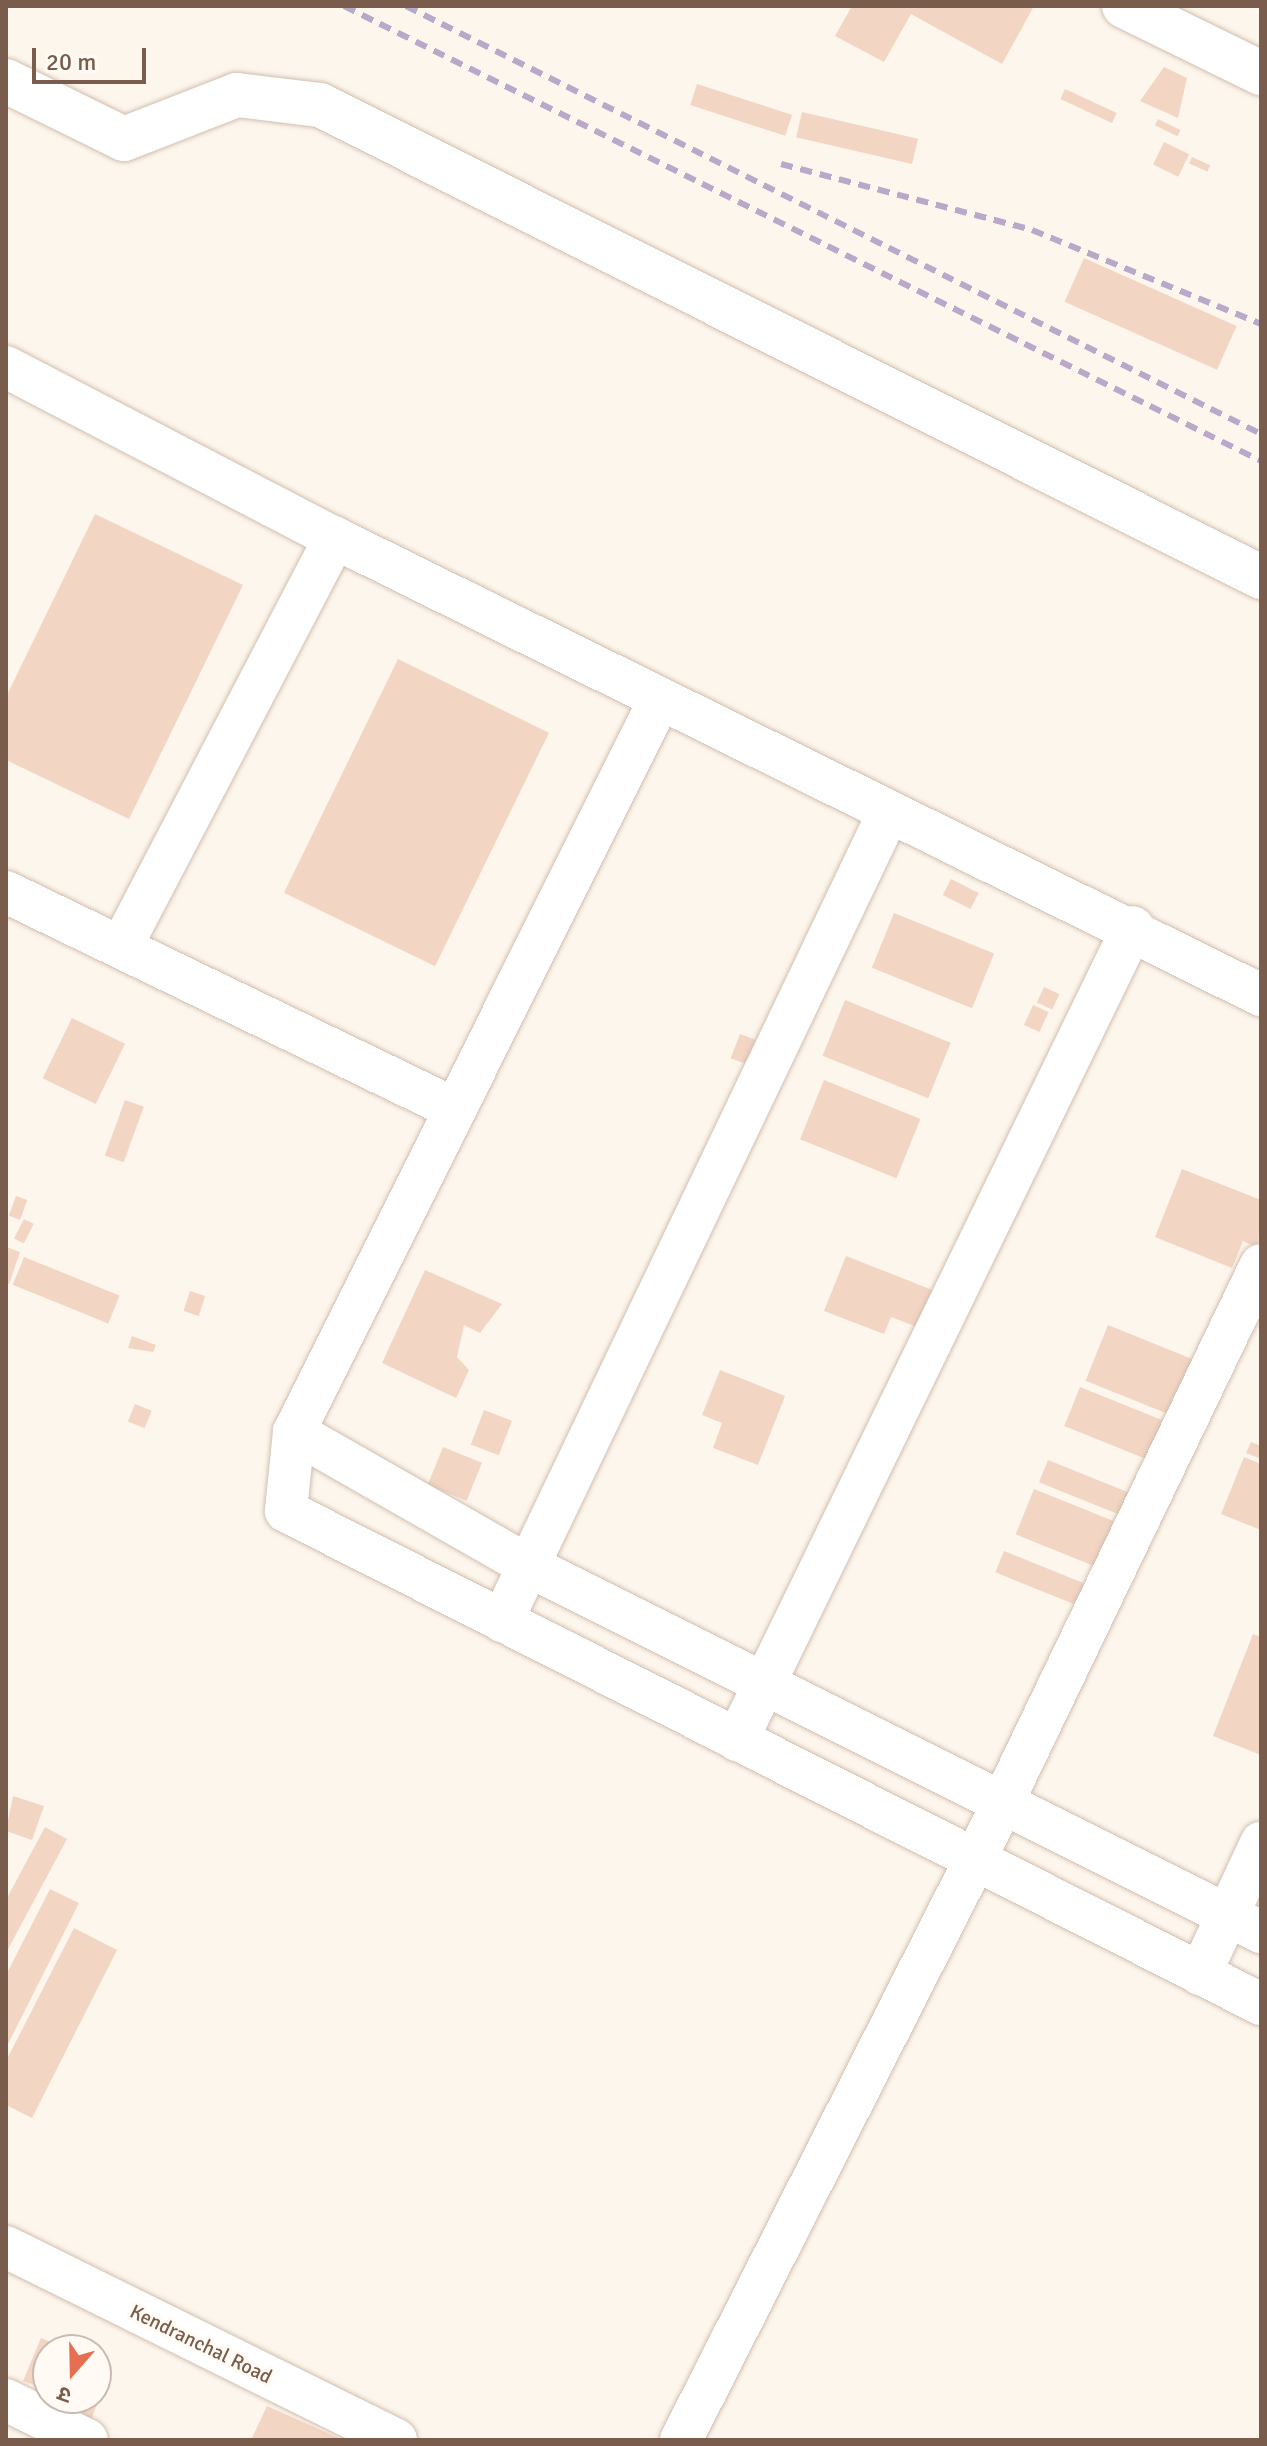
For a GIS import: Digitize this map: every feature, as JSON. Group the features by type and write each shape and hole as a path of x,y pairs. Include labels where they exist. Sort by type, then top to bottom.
{"street":[{"path":"1124,6 1261,73"},
{"path":"6,81 124,139 237,95 320,105 1261,577"},
{"path":"6,367 335,538 889,812 1133,927 1261,995"},
{"path":"121,947 335,538"},
{"path":"660,699 451,1107 294,1432 286,1511 1261,2004"},
{"path":"502,1621 889,812"},
{"path":"6,892 451,1107"},
{"path":"737,1740 762,1683 1133,927"},
{"path":"681,2440 975,1860 1261,1265"},
{"path":"294,1432 527,1565 1244,1924"},
{"path":"1200,1974 1244,1924 1261,1843"},
{"name":"Kendranchal Road","path":"6,2247 396,2440"},
{"path":"6,2400 87,2440"}],"building":[{"path":"852,6 1034,6 1002,64 911,14 884,62 835,36"},
{"path":"1164,67 1187,78 1178,118 1140,101"},
{"path":"697,84 792,115 785,136 690,105"},
{"path":"1065,89 1117,113 1112,123 1060,99"},
{"path":"802,112 918,139 912,164 796,137"},
{"path":"1158,119 1180,130 1177,136 1155,125"},
{"path":"1164,142 1189,154 1178,177 1153,164"},
{"path":"1192,157 1210,165 1207,172 1189,163"},
{"path":"1084,258 1237,326 1217,370 1064,302"},
{"path":"95,514 243,585 129,819 6,760 6,697"},
{"path":"398,659 549,733 435,966 284,893"},
{"path":"951,879 979,893 970,909 943,895"},
{"path":"894,913 994,953 972,1008 872,968"},
{"path":"1044,987 1059,994 1052,1010 1037,1002"},
{"path":"845,1000 951,1043 928,1098 823,1056"},
{"path":"1033,1005 1049,1012 1040,1032 1024,1025"},
{"path":"72,1018 125,1044 96,1104 43,1078"},
{"path":"740,1034 756,1040 747,1064 731,1058"},
{"path":"824,1080 920,1119 896,1178 800,1139"},
{"path":"125,1100 144,1107 124,1162 105,1155"},
{"path":"1182,1169 1261,1200 1258,1248 1243,1241 1232,1268 1155,1237"},
{"path":"16,1196 27,1200 20,1220 9,1216"},
{"path":"24,1219 34,1224 24,1244 14,1239"},
{"path":"6,1247 20,1252 9,1284 6,1283"},
{"path":"846,1256 940,1293 925,1330 891,1317 884,1334 824,1311"},
{"path":"24,1257 119,1296 108,1323 13,1285"},
{"path":"425,1270 502,1304 480,1333 464,1325 457,1357 469,1370 456,1398 382,1363"},
{"path":"190,1291 205,1296 199,1316 184,1311"},
{"path":"1108,1325 1199,1362 1176,1417 1086,1381"},
{"path":"132,1336 156,1345 153,1352 128,1348"},
{"path":"720,1370 785,1396 758,1465 713,1448 722,1423 702,1415"},
{"path":"1080,1387 1170,1423 1154,1462 1064,1426"},
{"path":"135,1404 152,1411 145,1428 128,1422"},
{"path":"484,1410 512,1421 499,1455 471,1445"},
{"path":"1251,1442 1261,1446 1261,1459 1246,1453"},
{"path":"443,1447 482,1463 467,1501 428,1485"},
{"path":"1244,1457 1261,1464 1261,1530 1221,1514"},
{"path":"1048,1460 1131,1493 1122,1516 1039,1482"},
{"path":"1034,1489 1115,1522 1096,1567 1016,1534"},
{"path":"1004,1551 1097,1588 1088,1610 995,1572"},
{"path":"1253,1634 1261,1637 1261,1755 1213,1736"},
{"path":"13,1796 44,1806 32,1840 6,1831"},
{"path":"45,1827 67,1839 6,1953 6,1900"},
{"path":"50,1889 79,1903 6,2048 6,1975"},
{"path":"74,1928 117,1950 32,2118 6,2105 6,2061"},
{"path":"32,2360 32,2384 23,2381"},
{"path":"267,2406 343,2440 251,2440"},
{"path":"61,2414 93,2414 88,2427"}],"railway":[{"path":"344,6 1261,461"},
{"path":"406,6 1261,434"},
{"path":"781,164 1032,230 1261,324"}]}
